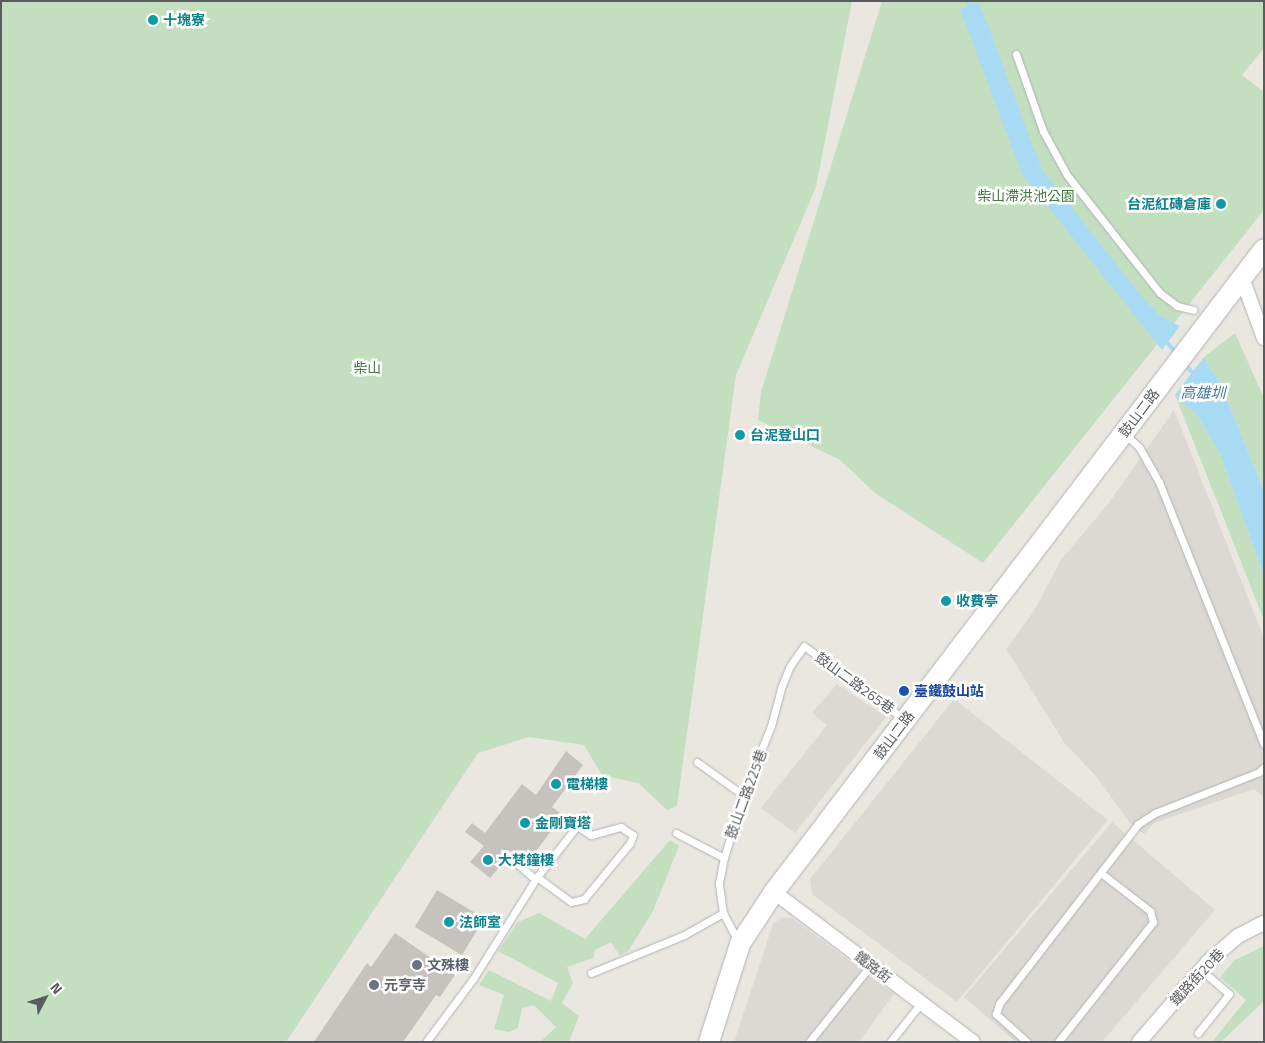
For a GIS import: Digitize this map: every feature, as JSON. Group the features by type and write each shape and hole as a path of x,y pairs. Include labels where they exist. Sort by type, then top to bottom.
{"street":[{"path":"1264,248 1242,278 1264,338"},
{"name":"鼓山二路","path":"709,1042 740,944 774,892 1242,278"},
{"name":"鐵路街","path":"774,892 968,1040"},
{"name":"鐵路街20巷","path":"1139,1042 1201,970 1238,936 1264,923"}],"lane":[{"path":"1016,54 1043,131 1067,175 1160,293 1177,306 1194,310"},
{"path":"1124,433 1139,447 1159,482 1264,744"},
{"name":"鼓山二路265巷","path":"804,646 906,720"},
{"name":"鼓山二路225巷","path":"740,944 723,913 719,883 724,858 743,795 772,726 790,666 804,646"},
{"path":"697,762 743,795"},
{"path":"1027,1042 996,1014 999,1004 1138,824 1155,813 1259,772 1264,767"},
{"path":"426,1042 473,979 536,878 584,816"},
{"path":"504,853 571,902 579,901 589,895 633,837 624,827 593,835 577,826"},
{"path":"676,833 724,858"},
{"path":"1058,1042 1153,922 1150,911 1100,873"},
{"path":"591,973 684,935 723,913"},
{"path":"809,1042 871,965"},
{"path":"1198,1033 1229,994 1201,970"},
{"path":"890,1042 921,1003"}],"shaded area":[{"path":"1174,410 1264,638 1264,798 1254,789 1154,823 1144,834 1129,822 1097,777 1065,744 1006,649 1034,611 1061,560 1108,504"},
{"path":"837,684 886,717 795,833 761,808 827,725 812,713"},
{"path":"954,699 1108,820 957,1002 812,894 810,879"},
{"path":"1112,822 1215,910 1102,1042 1016,1042 964,997"},
{"path":"782,917 792,918 894,994 859,1042 734,1042 773,924"}],"green space":[{"name":"柴山","path":"1,1 852,1 816,187 736,375 677,806 667,810 638,783 602,775 584,745 529,737 478,753 286,1042 1,1042"},
{"name":"柴山滯洪池公園","path":"882,1 1264,1 1264,48 1242,75 1264,92 1264,210 983,563 875,493 840,460 758,420 761,392"},
{"path":"1235,333 1264,398 1264,491 1221,385 1204,357"},
{"path":"1175,395 1197,415 1219,451 1264,575 1264,620"},
{"path":"670,840 679,846 653,911 629,950 620,956 611,942 595,950 593,958 567,967 573,983 562,1003 579,1016 569,1042 540,1042 556,1027 534,1005 522,1008 518,1028 509,1032 494,1029 504,995 479,985 489,970 551,1001 558,983 498,951 518,922 539,913 585,939"},
{"path":"1264,946 1264,1001 1221,1042 1212,1042 1246,1000 1220,977 1235,960"}],"water":[{"path":"979,2 1042,170 1143,298 1160,316 1180,326 1162,350 1022,174 960,9"},
{"name":"高雄圳","path":"1204,357 1221,385 1264,491 1264,575 1219,451 1197,415 1175,395"}],"building":[{"path":"566,751 583,765 552,807 563,815 528,862 513,851 501,849 500,854 505,860 490,878 470,862 484,846 465,832 472,823 485,833 522,784 536,795"},
{"name":"法師室","path":"437,890 484,918 462,955 415,927"},
{"name":"元亨寺","path":"395,933 455,975 440,997 436,995 403,1042 314,1042 367,963 371,967"}],"waterway":[{"path":"968,1 970,9"},
{"path":"1165,340 1177,354"},
{"path":"1184,363 1194,375"}],"place":[{"name":"十塊寮","path":"153,20"},
{"name":"台泥紅磚倉庫","path":"1221,204"},
{"name":"台泥登山口","path":"740,435"},
{"name":"收費亭","path":"946,601"},
{"name":"臺鐵鼓山站","path":"904,691"},
{"name":"電梯樓","path":"556,784"},
{"name":"金剛寶塔","path":"525,823"},
{"name":"大梵鐘樓","path":"488,860"},
{"name":"法師室","path":"449,922"},
{"name":"文殊樓","path":"417,965"},
{"name":"元亨寺","path":"374,985"}]}
